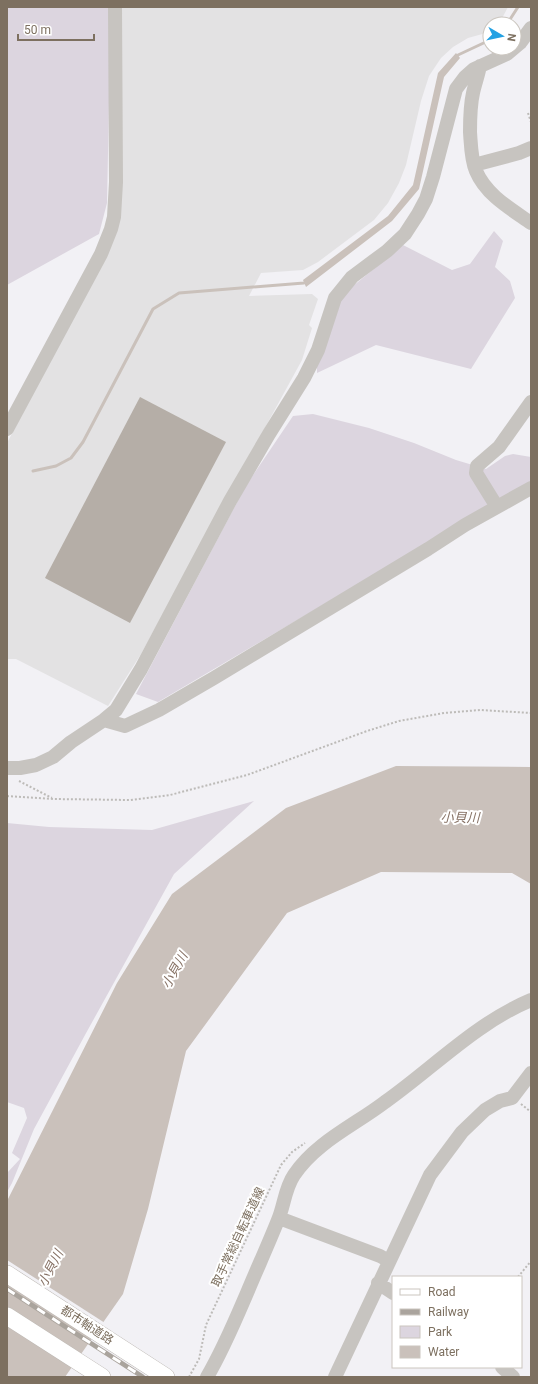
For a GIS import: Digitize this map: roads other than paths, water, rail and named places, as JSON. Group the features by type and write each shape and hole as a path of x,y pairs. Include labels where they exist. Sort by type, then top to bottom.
{"main road":[{"name":"都市軸道路","path":"7,1274 166,1377"},
{"path":"7,1316 102,1377"}],"street":[{"path":"7,429 101,254 111,229 115,207 116,182 114,7"},
{"path":"7,768 20,768 36,765 53,757 116,710 129,692 230,501 307,373 318,350 335,298 352,277 387,251 404,234 418,214 426,199 433,177 456,89 465,77 474,69 507,54 520,43 531,28"},
{"path":"480,66 470,111 470,145 475,170 480,179 494,196 531,223"},
{"path":"474,165 513,155 531,148"},
{"path":"497,507 476,473 477,466 499,447 531,402"},
{"path":"104,720 125,726 160,710 428,549 464,525 531,488"},
{"path":"212,1375 279,1218 290,1182 310,1155 386,1102 452,1049 497,1018 531,1000"},
{"path":"335,1377 378,1283 434,1168 462,1132 485,1110 500,1101 512,1098 531,1074"},
{"path":"279,1218 380,1256 389,1261"},
{"path":"378,1283 392,1292"},
{"path":"503,1368 513,1377"}],"water":[{"path":"456,53 460,58 444,77 419,189 392,221 306,287 303,280 388,216 413,185 438,73"},
{"name":"小貝川","path":"396,766 531,767 531,884 512,873 381,872 287,913 186,1051 148,1209 123,1294 65,1377 7,1377 7,1201 117,983 172,894 286,808"}],"waterway":[{"path":"512,16 518,7"},
{"path":"456,57 482,44"},
{"path":"33,471 56,466 71,458 83,442 153,309 179,293 306,282"}],"railway":[{"path":"7,1289 143,1377"}]}
